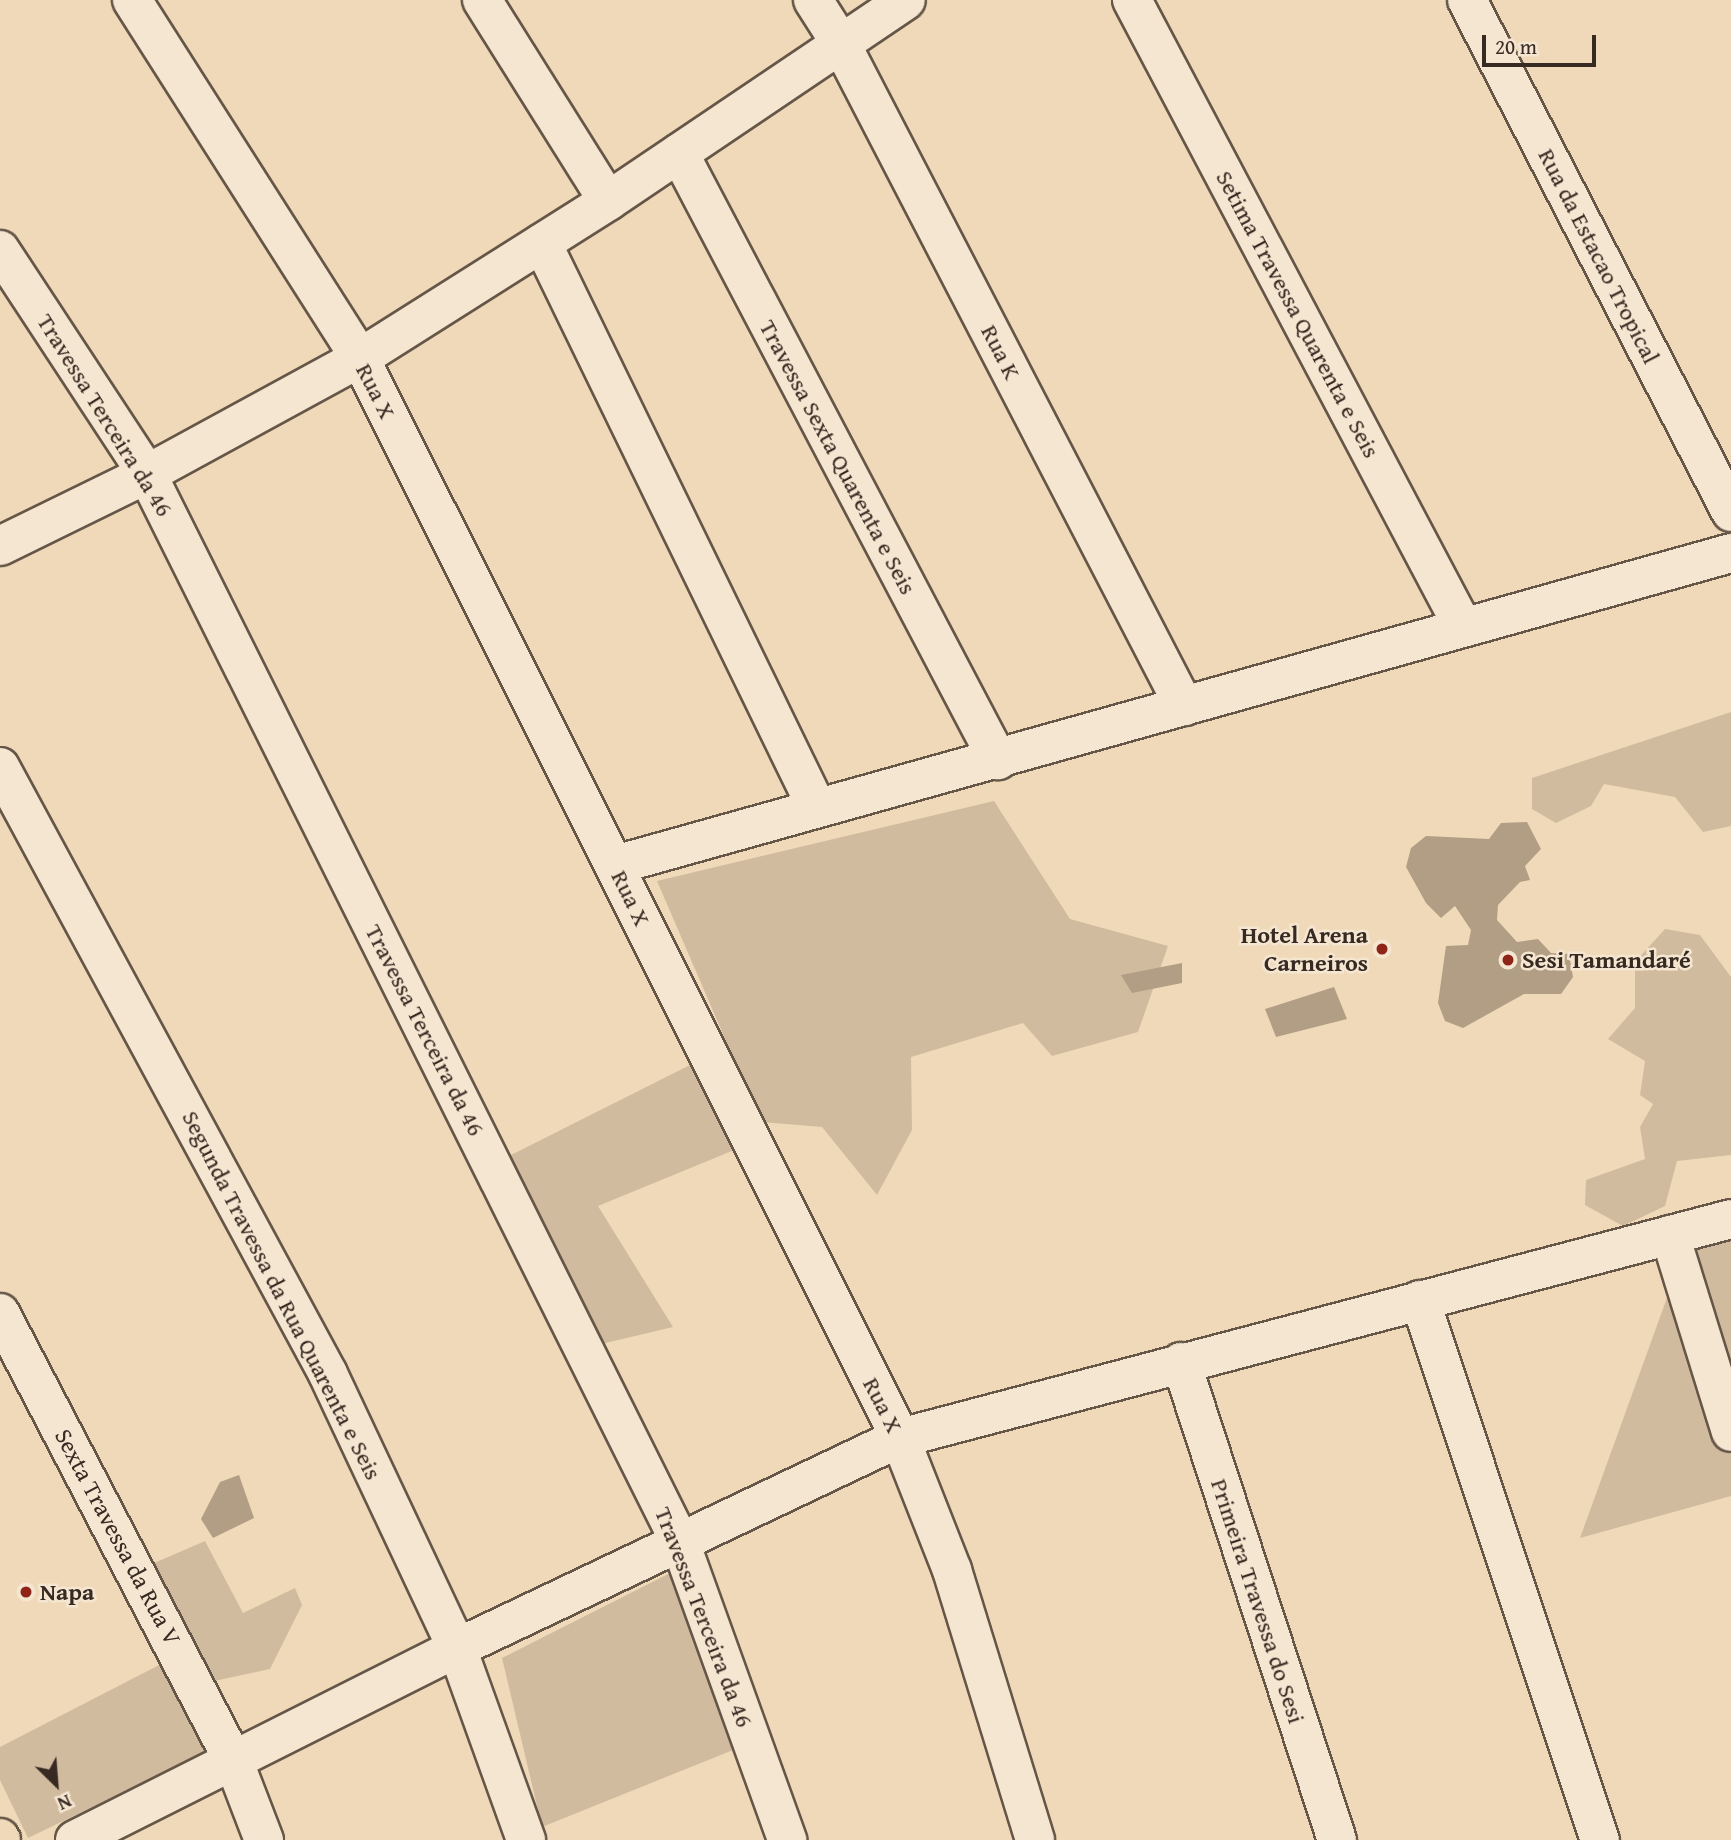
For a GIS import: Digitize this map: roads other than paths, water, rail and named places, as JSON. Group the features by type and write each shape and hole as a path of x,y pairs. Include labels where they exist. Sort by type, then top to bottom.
{"street":[{"name":"Rua X","path":"132,0 360,358 900,1438 952,1570 1035,1840"},
{"path":"482,0 608,201"},
{"name":"Rua K","path":"813,0 841,44 1184,706"},
{"path":"0,546 148,474 360,358 608,201 906,0"},
{"name":"Setima Travessa Quarenta e Seis","path":"1132,0 1463,627"},
{"name":"Rua da Estacao Tropical","path":"1467,0 1731,512"},
{"name":"Travessa Sexta Quarenta e Seis","path":"679,153 998,761"},
{"path":"542,243 817,808"},
{"name":"Travessa Terceira da 46","path":"0,250 148,474 680,1542 787,1840"},
{"path":"615,865 998,761 1184,706 1731,553"},
{"name":"Segunda Travessa da Rua Quarenta e Seis","path":"0,767 328,1374 457,1648 526,1840"},
{"path":"75,1840 457,1648 900,1438 1731,1219"},
{"path":"1670,1235 1731,1432"},
{"path":"1420,1300 1600,1840"},
{"name":"Sexta Travessa da Rua V","path":"0,1313 234,1762 264,1840"},
{"name":"Primeira Travessa do Sesi","path":"1181,1362 1337,1840"}],"place":[{"name":"Hotel Arena Carneiros","path":"1382,949"},
{"name":"Sesi Tamandaré","path":"1508,960"},
{"name":"Napa","path":"26,1592"}]}
